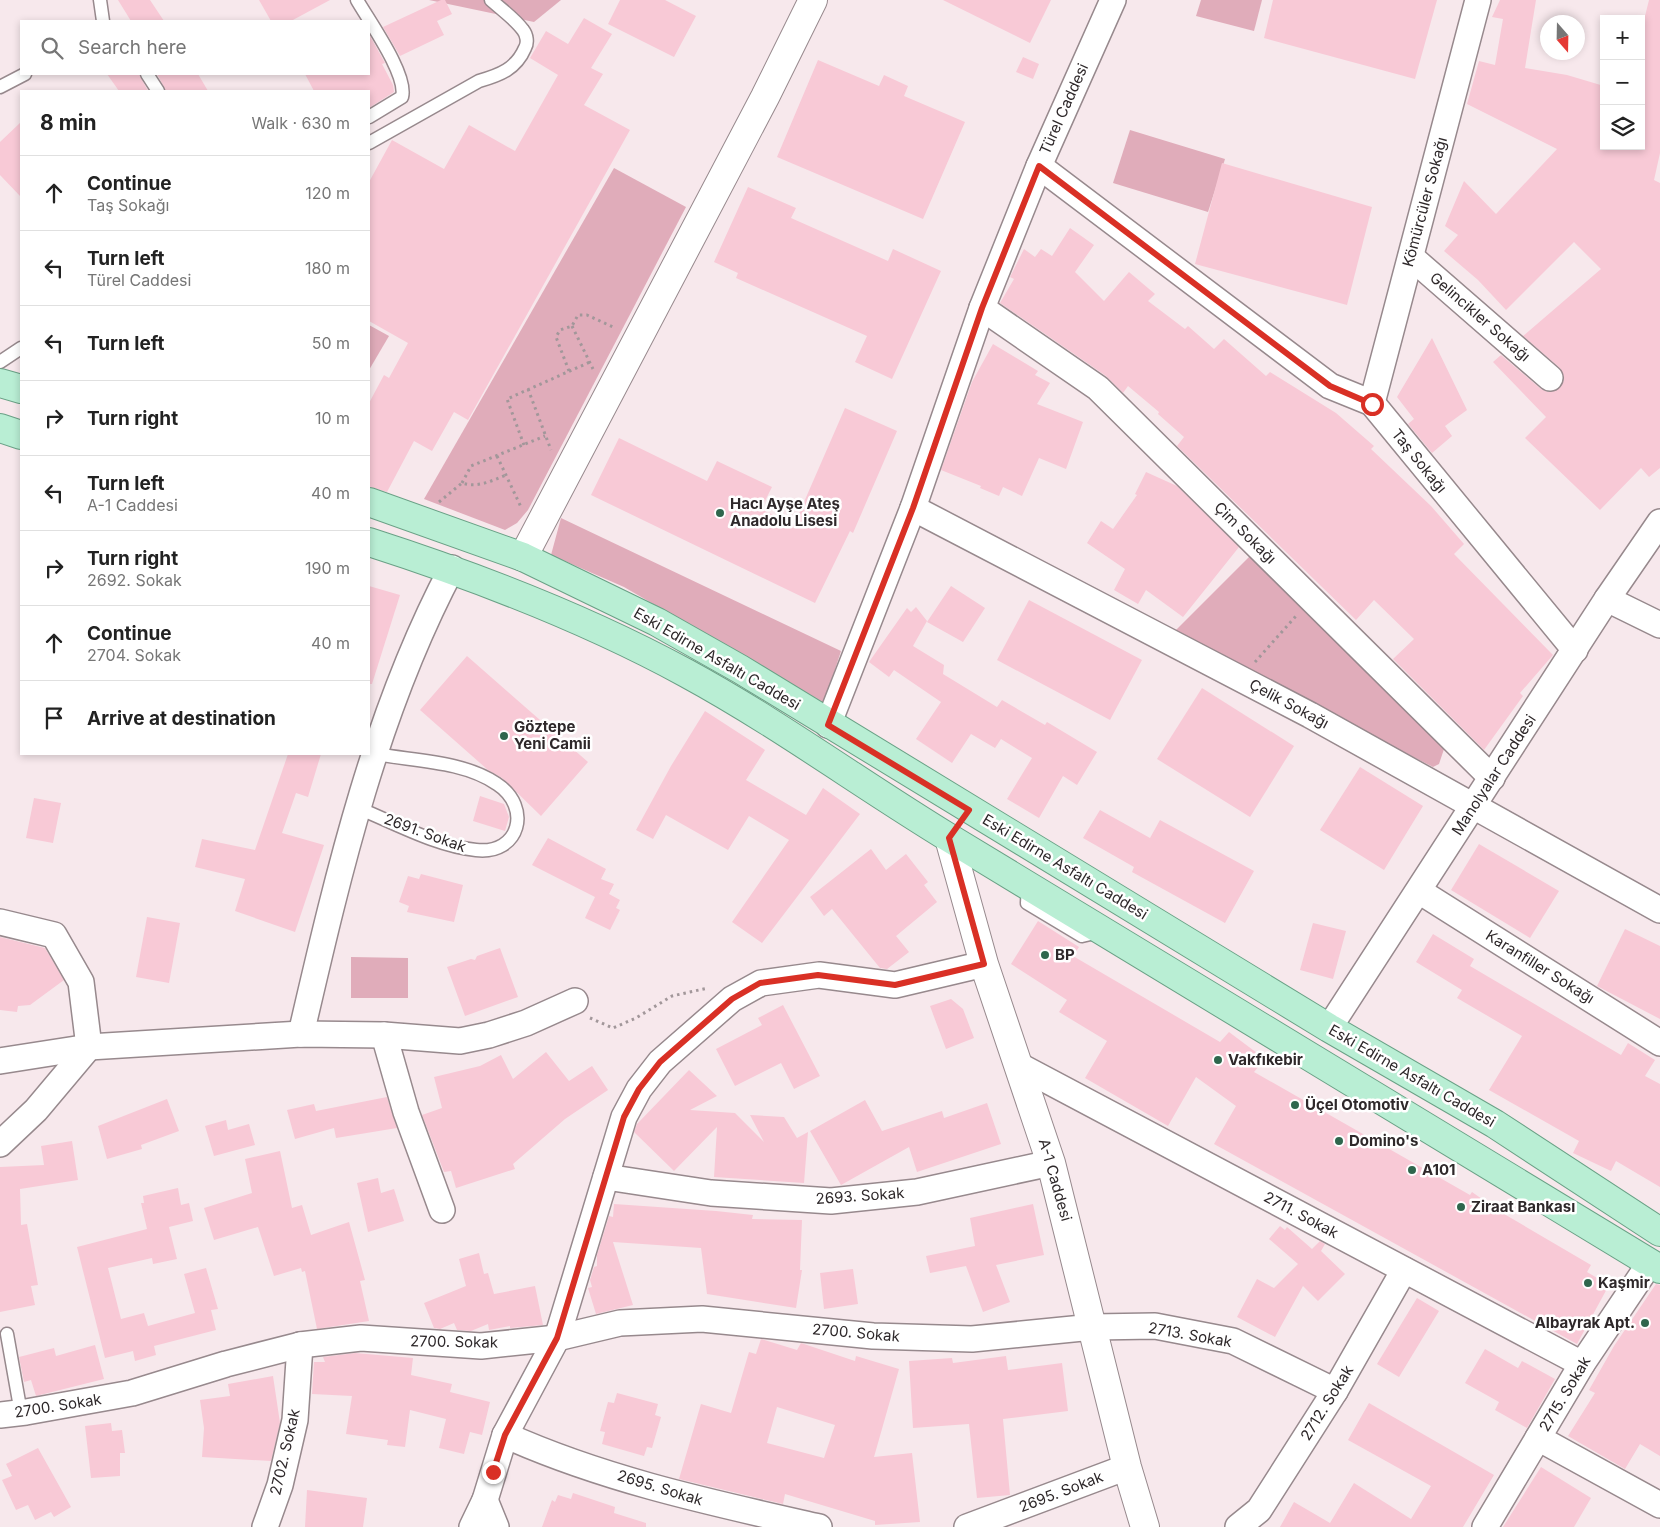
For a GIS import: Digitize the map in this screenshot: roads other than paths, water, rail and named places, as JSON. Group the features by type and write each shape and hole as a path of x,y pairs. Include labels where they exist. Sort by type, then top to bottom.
{"main road":[{"path":"528,546 765,97 813,0"},
{"path":"0,383 20,389"},
{"path":"0,428 20,435"},
{"name":"Eski Edirne Asfaltı Caddesi","path":"370,502 418,520 528,546 740,669 828,725 1145,914 1329,1028 1495,1124 1660,1232"},
{"name":"Eski Edirne Asfaltı Caddesi","path":"370,542 452,568 627,642 688,674 766,720 949,838 1657,1264"},
{"path":"949,838 969,810"},
{"name":"A-1 Caddesi","path":"949,838 984,964 1020,1066 1051,1163 1127,1467 1146,1527"}],"street":[{"name":"Türel Caddesi","path":"828,725 913,508 982,308 1039,166 1113,0"},
{"name":"Kömürcüler Sokağı","path":"1372,404 1478,0"},
{"name":"Taş Sokağı","path":"1039,166 1330,386 1372,404 1575,650"},
{"name":"Gelincikler Sokağı","path":"1411,257 1550,378"},
{"name":"Çim Sokağı","path":"982,308 1098,388 1492,778"},
{"name":"Çelik Sokağı","path":"913,508 1241,678 1660,910"},
{"name":"Manolyalar Caddesi","path":"1329,1028 1607,598 1660,522"},
{"path":"301,1034 334,894 358,808 403,673 426,618 452,568"},
{"path":"1607,598 1660,625"},
{"name":"Karanfiller Sokağı","path":"1419,891 1660,1043"},
{"path":"0,922 54,935 80,982 90,1047 36,1110 0,1144"},
{"path":"472,1527 484,1500 505,1435 557,1338 624,1117 639,1089 660,1062 732,999 760,983 818,975 895,985 984,964"},
{"path":"0,1061 90,1047 301,1034 384,1034 460,1041 489,1035 526,1023 575,1001"},
{"path":"384,1034 406,1112 442,1210"},
{"name":"2711. Sokak","path":"1020,1066 1582,1364"},
{"name":"2693. Sokak","path":"606,1177 711,1193 831,1201 917,1192 1051,1163"},
{"name":"2715. Sokak","path":"1485,1527 1582,1364 1657,1264"},
{"name":"2712. Sokak","path":"1238,1527 1259,1510 1335,1391 1404,1270"},
{"name":"2700. Sokak","path":"10,1414 132,1394 226,1364 300,1345 361,1338 481,1346 557,1338 620,1323 702,1318 873,1336 972,1340 1093,1327"},
{"name":"2713. Sokak","path":"1093,1327 1155,1326 1233,1341 1335,1391"},
{"name":"2702. Sokak","path":"265,1527 280,1485 295,1420 300,1345"},
{"name":"2695. Sokak","path":"505,1435 548,1454 701,1501 819,1527"},
{"path":"1538,1438 1660,1505"},
{"name":"2695. Sokak","path":"967,1527 1127,1467"},
{"path":"484,1500 496,1527"}],"lane":[{"path":"100,0 103,20"},
{"path":"357,0 368,20"},
{"path":"370,142 479,81 514,67 521,58 527,44 524,31 491,0"},
{"path":"370,23 399,74 404,89 402,97 370,116"},
{"path":"0,87 23,75"},
{"path":"148,75 157,90"},
{"path":"0,362 20,349"},
{"name":"2691. Sokak","path":"358,808 438,840 476,850 488,850 511,840 517,824 519,813 512,798 498,784 479,774 449,766 376,754"},
{"path":"7,1334 10,1414"}],"place":[{"name":"Hacı Ayşe Ateş Anadolu Lisesi","path":"720,513"},
{"name":"Göztepe Yeni Camii","path":"504,736"},
{"name":"BP","path":"1045,955"},
{"name":"Vakfıkebir","path":"1218,1060"},
{"name":"Üçel Otomotiv","path":"1295,1105"},
{"name":"Domino's","path":"1339,1141"},
{"name":"A101","path":"1412,1170"},
{"name":"Ziraat Bankası","path":"1461,1207"},
{"name":"Kaşmir","path":"1588,1283"},
{"name":"Albayrak Apt.","path":"1645,1323"}]}
